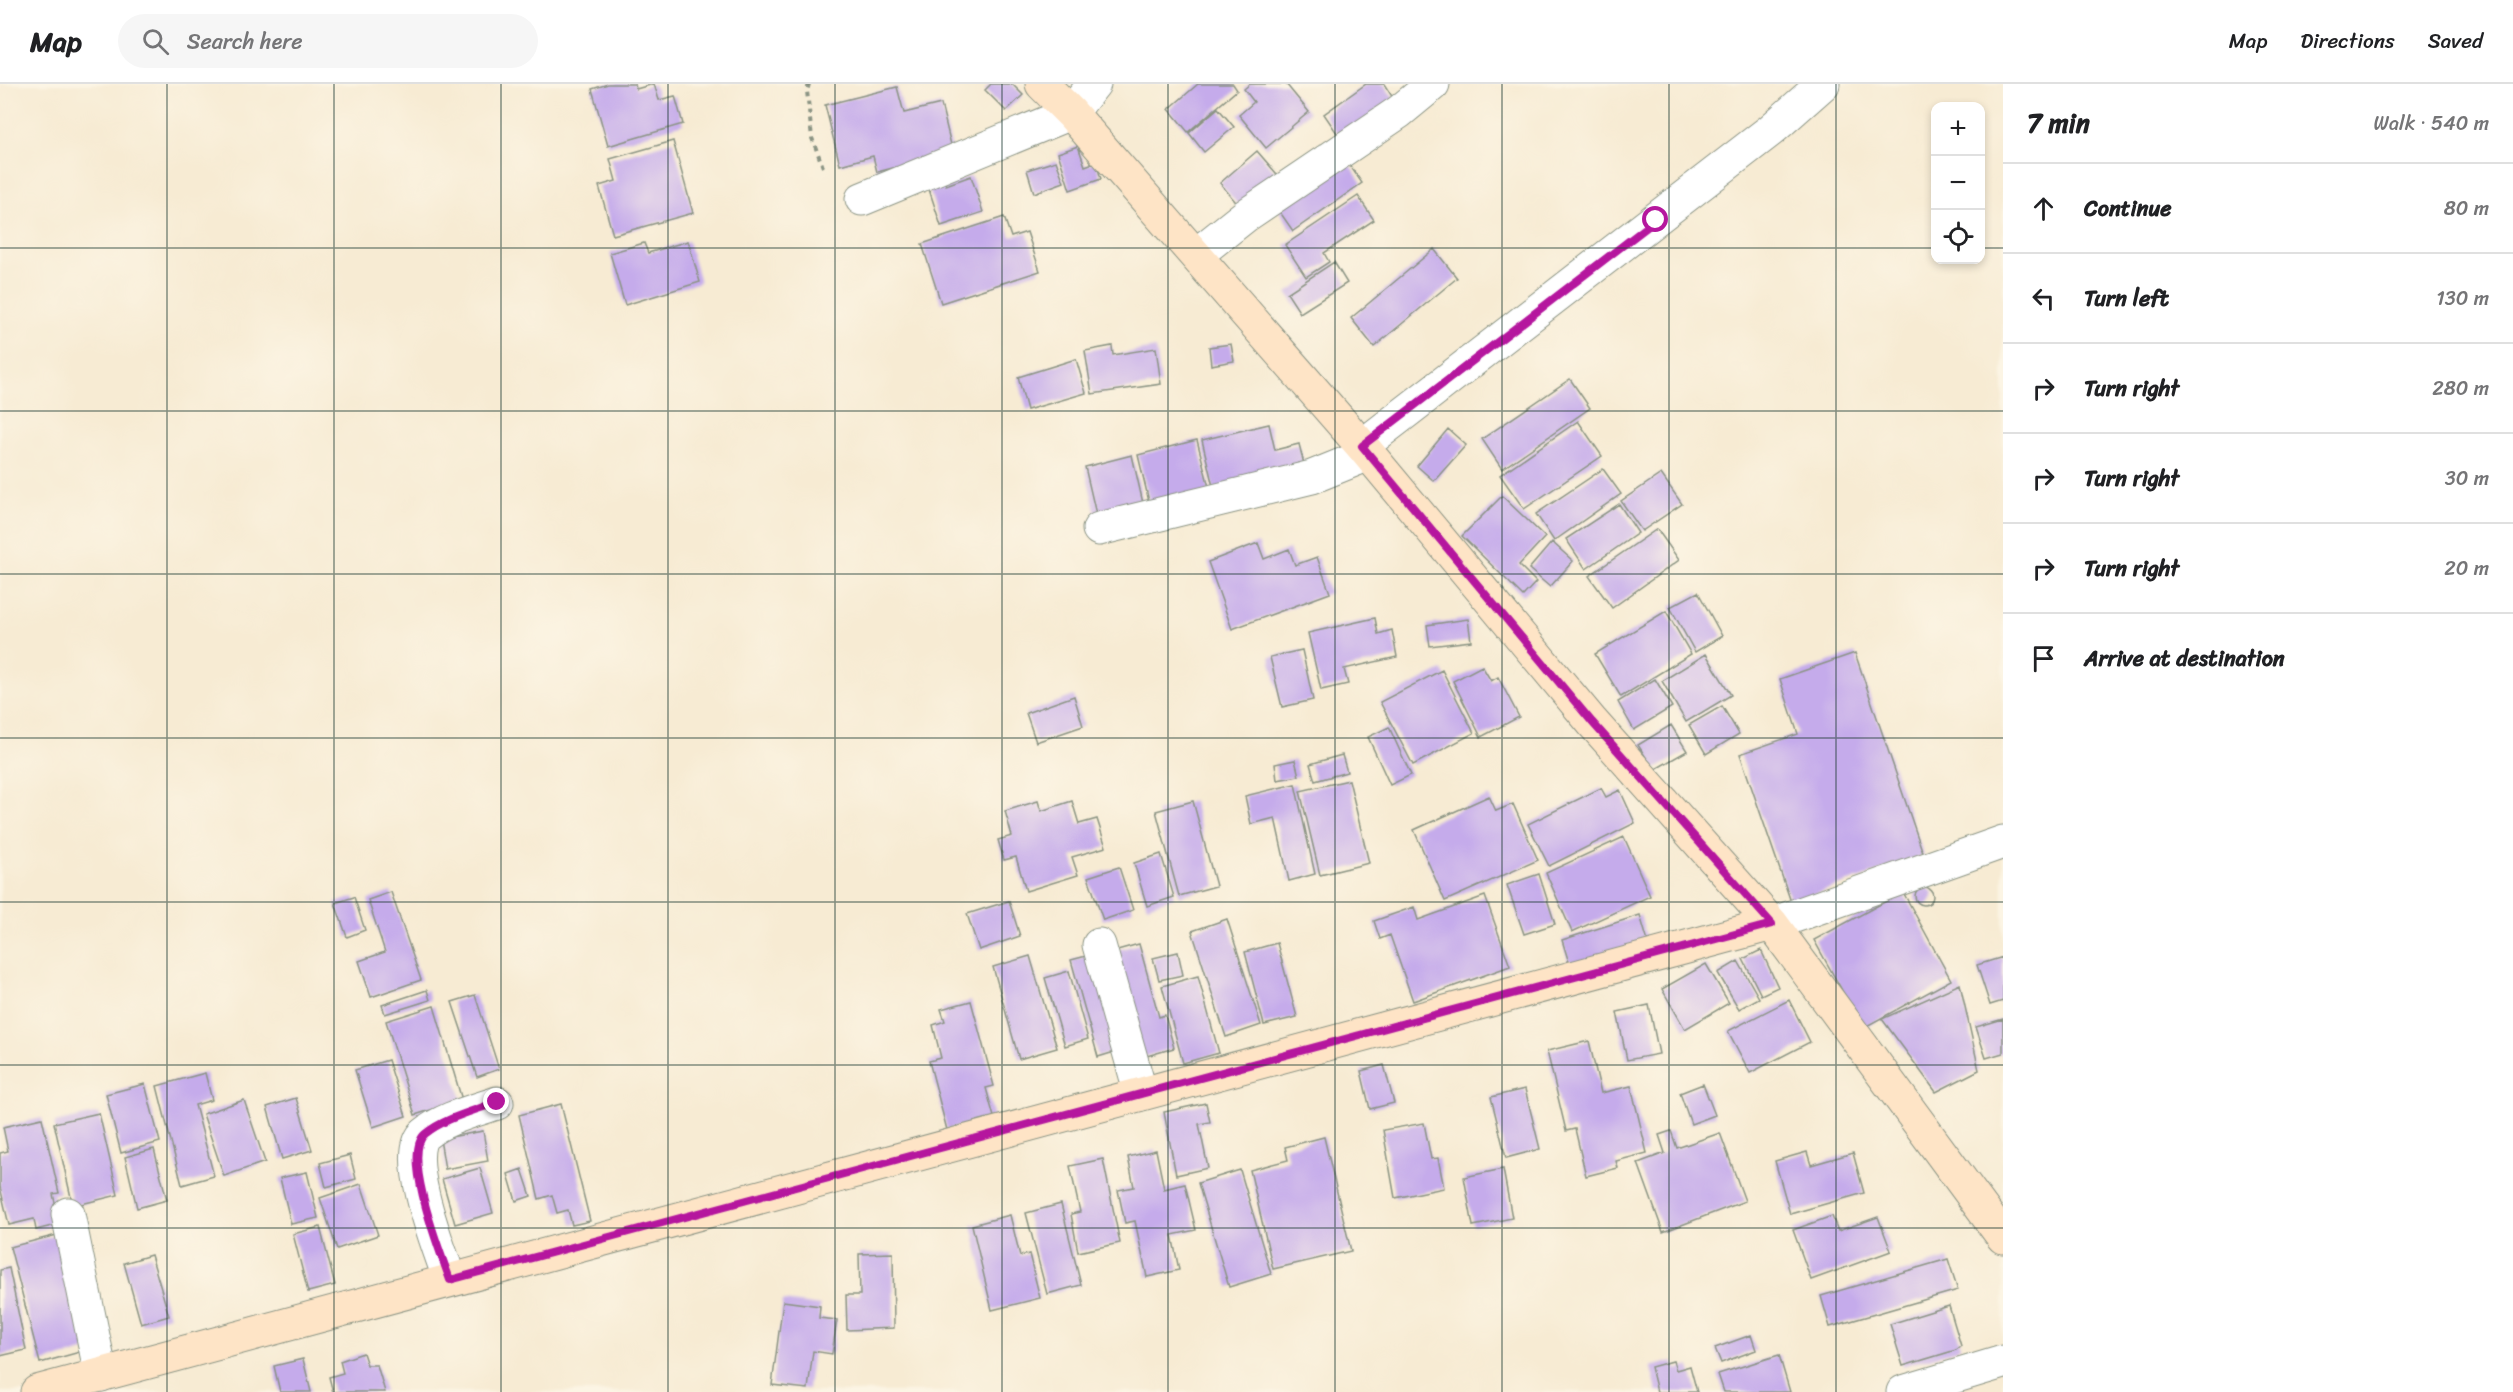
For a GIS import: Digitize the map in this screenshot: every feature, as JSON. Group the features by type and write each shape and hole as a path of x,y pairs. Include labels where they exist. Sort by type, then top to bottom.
{"street":[{"path":"1042,84 1071,113 1196,255 1365,450 1592,722 1772,924 2003,1237"},
{"path":"862,199 1071,113 1094,84"},
{"path":"1196,255 1245,216 1399,112 1433,84"},
{"path":"1099,529 1312,477 1365,450 1771,130 1823,84"},
{"path":"37,1392 110,1379 450,1280 1772,924 2003,842"},
{"path":"1099,945 1141,1094"},
{"path":"450,1280 419,1185 418,1146 424,1135 443,1123 497,1102"},
{"path":"68,1214 110,1379"},
{"path":"1903,1392 2003,1362"}],"path":[{"path":"809,84 807,91 812,138 823,167"}],"building":[{"path":"608,84 635,84 636,89 654,84 659,100 675,96 683,124 608,146 592,89"},
{"path":"991,84 1012,84 1023,95 1006,111 985,90"},
{"path":"1198,84 1233,84 1237,90 1188,132 1169,109"},
{"path":"1250,84 1286,84 1309,112 1266,148 1239,115 1254,102 1244,89"},
{"path":"1366,84 1384,84 1397,104 1343,142 1324,114"},
{"path":"897,87 904,113 941,104 953,153 877,172 873,156 840,165 825,105"},
{"path":"1218,108 1234,127 1204,152 1189,133"},
{"path":"673,141 693,213 613,235 599,186 616,181 610,159"},
{"path":"1078,146 1085,166 1096,162 1101,179 1070,190 1058,153"},
{"path":"1257,151 1282,180 1244,212 1220,183"},
{"path":"1344,157 1362,183 1293,231 1275,205"},
{"path":"1056,161 1064,182 1034,193 1027,170"},
{"path":"941,171 946,185 971,176 983,212 941,226 925,177"},
{"path":"1358,196 1374,220 1324,253 1329,262 1306,277 1285,245"},
{"path":"1004,217 1011,237 1027,232 1040,271 941,303 922,244"},
{"path":"688,241 700,282 625,305 610,253 644,243 648,253"},
{"path":"1434,249 1457,278 1374,347 1351,318"},
{"path":"1334,262 1347,283 1300,313 1287,293"},
{"path":"1231,344 1234,361 1211,365 1209,347"},
{"path":"1112,346 1113,355 1156,348 1161,384 1092,394 1085,351"},
{"path":"1076,359 1086,393 1027,410 1018,377"},
{"path":"1570,379 1590,408 1502,469 1482,439"},
{"path":"1578,421 1602,456 1524,509 1500,475"},
{"path":"1269,424 1275,450 1299,444 1306,472 1215,495 1202,440"},
{"path":"1448,429 1466,445 1434,481 1417,466"},
{"path":"1197,440 1211,495 1151,510 1138,455"},
{"path":"1132,455 1145,512 1098,523 1085,467"},
{"path":"1603,469 1621,494 1554,541 1536,514"},
{"path":"1661,474 1682,504 1642,531 1621,501"},
{"path":"1502,496 1545,537 1519,565 1536,582 1523,596 1462,536"},
{"path":"1619,504 1638,533 1586,569 1566,539"},
{"path":"1657,529 1679,560 1612,608 1589,576"},
{"path":"1552,542 1573,561 1550,587 1529,569"},
{"path":"1258,543 1264,559 1289,549 1295,565 1317,557 1330,593 1232,629 1208,562"},
{"path":"1698,592 1722,636 1695,652 1670,607"},
{"path":"1666,611 1691,654 1621,697 1595,654"},
{"path":"1375,618 1378,634 1392,630 1397,657 1344,669 1348,684 1321,690 1308,633"},
{"path":"1468,619 1471,641 1430,646 1427,625"},
{"path":"1302,650 1313,700 1282,707 1270,657"},
{"path":"1855,653 1924,856 1791,902 1740,754 1798,734 1780,679"},
{"path":"1706,654 1731,695 1686,722 1662,681"},
{"path":"1482,666 1491,681 1498,677 1519,717 1481,737 1453,681"},
{"path":"1442,670 1474,733 1413,765 1380,702"},
{"path":"1655,679 1672,707 1634,730 1618,702"},
{"path":"1074,696 1083,726 1036,742 1026,713"},
{"path":"1722,706 1739,734 1706,754 1689,725"},
{"path":"1671,725 1687,751 1654,770 1638,745"},
{"path":"1389,727 1411,775 1390,785 1368,737"},
{"path":"1342,755 1347,772 1315,781 1310,764"},
{"path":"1295,760 1299,776 1277,780 1275,764"},
{"path":"1349,780 1369,863 1320,875 1300,791"},
{"path":"1295,784 1315,874 1289,881 1275,818 1251,824 1245,796"},
{"path":"1601,788 1606,797 1620,790 1635,823 1549,866 1528,824"},
{"path":"1489,796 1496,811 1513,804 1538,860 1445,901 1414,830"},
{"path":"1038,801 1041,811 1072,801 1079,824 1097,819 1106,847 1072,857 1078,875 1026,891 1016,857 1004,860 998,840 1012,836 1005,811"},
{"path":"1193,801 1216,886 1179,896 1156,811"},
{"path":"1624,837 1650,896 1572,932 1546,873"},
{"path":"1161,854 1174,897 1147,906 1134,863"},
{"path":"1119,867 1133,910 1103,920 1088,877"},
{"path":"1539,874 1555,924 1524,934 1507,885"},
{"path":"1924,887 1930,890 1933,896 1930,902 1924,905 1918,902 1915,896 1918,890"},
{"path":"391,892 421,980 371,997 359,961 385,952 368,900"},
{"path":"1903,892 1951,980 1863,1028 1814,940"},
{"path":"1485,896 1510,966 1413,1001 1390,935 1380,939 1374,921 1414,907 1418,920"},
{"path":"354,897 365,930 347,937 335,903"},
{"path":"1009,901 1020,936 979,950 967,914"},
{"path":"1640,915 1648,942 1570,966 1562,940"},
{"path":"1227,919 1261,1025 1226,1037 1192,931"},
{"path":"1277,943 1297,1017 1264,1025 1245,952"},
{"path":"1139,944 1159,1017 1165,1015 1174,1048 1140,1058 1110,952"},
{"path":"1761,950 1778,987 1761,995 1743,959"},
{"path":"1178,952 1183,975 1159,980 1153,958"},
{"path":"1094,954 1121,1050 1098,1057 1071,960"},
{"path":"1030,956 1057,1048 1019,1059 993,967"},
{"path":"2003,957 2003,1001 1990,1005 1977,965"},
{"path":"1738,961 1759,998 1739,1009 1718,973"},
{"path":"1706,964 1729,1003 1685,1029 1662,989"},
{"path":"1069,971 1088,1039 1065,1046 1045,978"},
{"path":"1198,976 1219,1053 1183,1063 1162,986"},
{"path":"1960,984 1979,1070 1936,1092 1882,1019"},
{"path":"427,990 430,1000 385,1014 382,1005"},
{"path":"475,995 499,1069 477,1077 452,1002"},
{"path":"1789,1000 1810,1042 1750,1073 1728,1031"},
{"path":"971,1001 994,1086 986,1088 994,1117 947,1130 929,1061 941,1058 933,1025 945,1021 941,1009"},
{"path":"1649,1005 1659,1054 1627,1060 1617,1012"},
{"path":"434,1006 462,1100 415,1115 386,1021"},
{"path":"2003,1019 2003,1053 1986,1058 1976,1027"},
{"path":"1589,1041 1601,1093 1631,1086 1647,1153 1616,1161 1618,1168 1586,1176 1575,1129 1566,1131 1547,1051"},
{"path":"388,1060 406,1116 373,1127 355,1070"},
{"path":"1384,1065 1394,1103 1370,1109 1361,1071"},
{"path":"205,1073 212,1100 195,1105 214,1176 182,1185 157,1086"},
{"path":"145,1084 160,1142 121,1153 106,1094"},
{"path":"1703,1084 1715,1115 1691,1124 1680,1093"},
{"path":"1525,1089 1540,1149 1506,1158 1491,1097"},
{"path":"296,1098 312,1150 282,1159 267,1107"},
{"path":"244,1100 265,1162 224,1176 203,1114"},
{"path":"1206,1103 1210,1122 1199,1124 1208,1168 1176,1175 1164,1112"},
{"path":"561,1104 590,1221 572,1225 568,1210 557,1213 552,1195 539,1199 519,1115"},
{"path":"99,1113 118,1195 73,1206 54,1123"},
{"path":"42,1118 59,1193 53,1194 60,1224 36,1230 34,1219 9,1225 0,1187 0,1153 8,1151 3,1127"},
{"path":"1424,1123 1431,1159 1438,1158 1444,1188 1395,1198 1383,1130"},
{"path":"483,1131 488,1161 445,1169 440,1139"},
{"path":"1671,1131 1677,1148 1720,1133 1745,1201 1663,1232 1638,1163 1665,1153 1659,1135"},
{"path":"1324,1137 1351,1251 1273,1269 1250,1170 1288,1160 1285,1147"},
{"path":"154,1149 167,1200 137,1208 125,1157"},
{"path":"1156,1150 1164,1189 1185,1184 1196,1230 1172,1235 1179,1270 1147,1277 1135,1221 1125,1223 1118,1190 1134,1187 1128,1157"},
{"path":"1807,1152 1811,1165 1853,1153 1864,1193 1790,1214 1775,1161"},
{"path":"350,1155 356,1179 326,1187 320,1163"},
{"path":"1103,1159 1120,1243 1078,1252 1071,1214 1080,1212 1070,1166"},
{"path":"480,1168 493,1213 455,1224 442,1179"},
{"path":"522,1169 531,1196 516,1201 508,1174"},
{"path":"1503,1169 1512,1218 1473,1226 1464,1177"},
{"path":"1240,1170 1271,1274 1229,1287 1198,1183"},
{"path":"307,1172 318,1218 291,1224 280,1178"},
{"path":"361,1184 378,1235 337,1249 320,1198"},
{"path":"1061,1204 1081,1285 1047,1294 1026,1213"},
{"path":"1010,1215 1020,1256 1029,1254 1040,1298 992,1310 972,1225"},
{"path":"1832,1216 1838,1231 1878,1217 1891,1251 1811,1280 1793,1230"},
{"path":"320,1227 335,1285 308,1292 293,1234"},
{"path":"57,1235 87,1350 40,1363 10,1247"},
{"path":"893,1253 894,1328 847,1330 846,1295 860,1295 859,1254"},
{"path":"151,1255 169,1316 141,1324 124,1263"},
{"path":"1948,1259 1958,1290 1830,1327 1821,1296"},
{"path":"9,1268 26,1350 0,1356 0,1270"},
{"path":"783,1301 820,1306 819,1318 837,1320 832,1354 813,1351 808,1389 772,1385"},
{"path":"1949,1306 1961,1346 1956,1350 1903,1366 1890,1324"},
{"path":"1751,1335 1756,1350 1721,1363 1715,1348"},
{"path":"363,1353 367,1365 377,1365 385,1392 333,1392 329,1377 343,1373 340,1361"},
{"path":"1779,1355 1790,1392 1724,1392 1718,1374"},
{"path":"303,1359 311,1392 280,1392 274,1366"},
{"path":"1673,1361 1676,1370 1690,1366 1697,1392 1657,1392 1651,1367"}],"route":[{"path":"497,1102 443,1123 424,1135 418,1146 419,1185 450,1280 1772,924 1592,722 1362,446 1656,220"}]}
